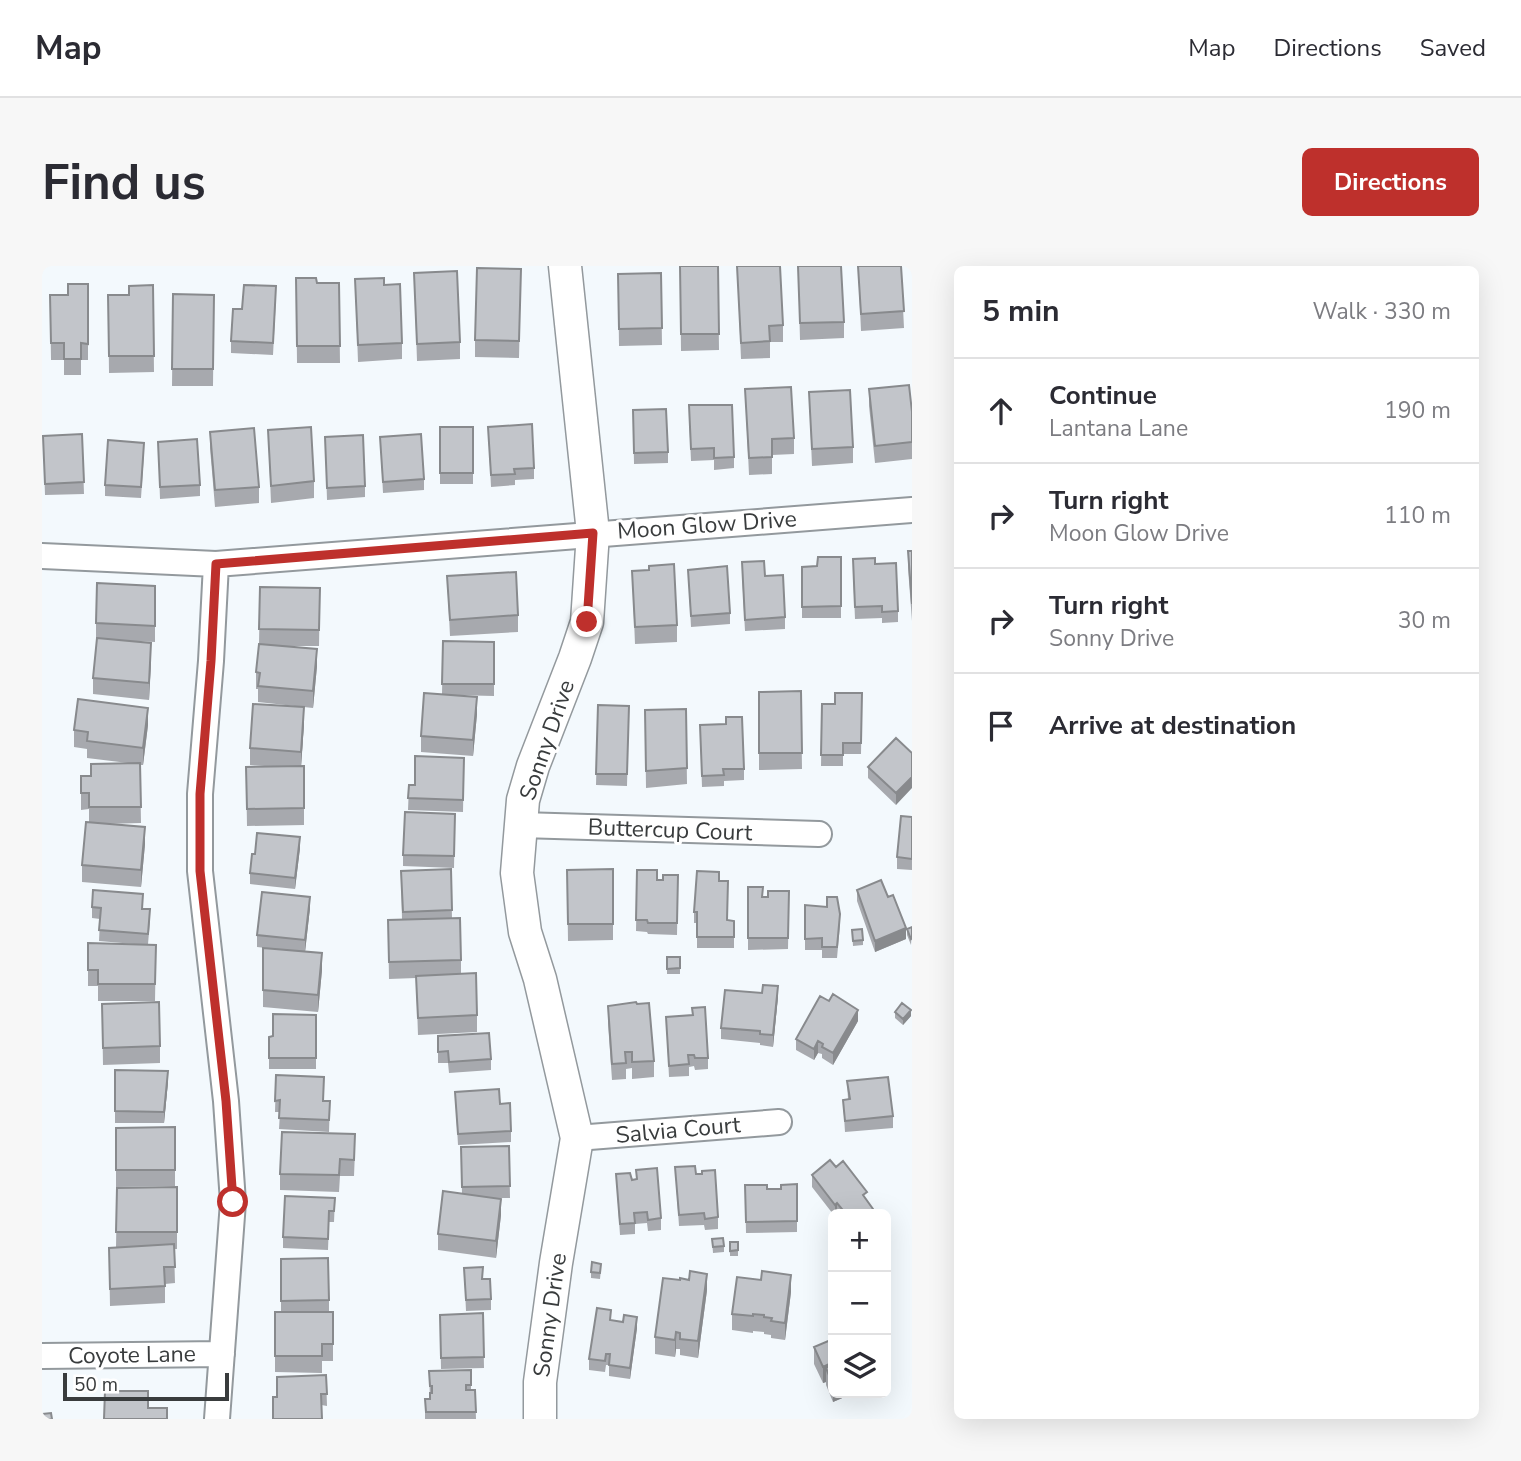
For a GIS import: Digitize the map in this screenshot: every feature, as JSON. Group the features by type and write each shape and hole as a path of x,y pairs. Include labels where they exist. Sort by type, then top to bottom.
{"street":[{"name":"Sonny Drive","path":"540,1419 540,1382 577,1138 540,979 524,932 517,873 523,800 587,622 593,533 565,266"},
{"name":"Moon Glow Drive","path":"42,556 216,564 912,510"},
{"path":"216,564 200,794 200,871 226,1101 233,1202 217,1419"},
{"name":"Buttercup Court","path":"521,825 819,834"},
{"name":"Salvia Court","path":"577,1138 779,1122"},
{"name":"Coyote Lane","path":"42,1356 222,1354"}],"building":[{"path":"680,266 718,266 719,334 681,334"},
{"path":"737,266 780,266 783,325 769,326 770,341 741,343"},
{"path":"798,266 841,266 844,322 800,323"},
{"path":"858,266 901,266 904,311 861,314"},
{"path":"477,268 521,269 519,341 475,340"},
{"path":"457,271 460,342 417,344 414,273"},
{"path":"661,273 662,328 619,329 618,274"},
{"path":"296,278 316,278 317,283 339,283 340,346 297,346"},
{"path":"384,278 384,285 400,284 402,343 358,345 355,279"},
{"path":"68,284 88,284 88,344 81,343 81,359 64,359 64,343 51,343 50,295 68,295"},
{"path":"153,285 154,356 109,356 108,295 129,295 129,286"},
{"path":"244,285 276,286 273,343 231,341 233,309 242,309"},
{"path":"173,294 214,295 213,369 172,369"},
{"path":"909,385 912,442 875,446 869,389"},
{"path":"791,387 794,438 772,439 772,457 749,458 745,389"},
{"path":"850,390 853,447 812,449 809,392"},
{"path":"689,405 732,405 734,457 714,458 714,448 691,449"},
{"path":"666,409 668,452 634,453 633,410"},
{"path":"532,424 534,468 514,469 515,474 491,475 488,427"},
{"path":"311,427 314,481 271,486 268,430"},
{"path":"440,427 473,427 473,473 440,473"},
{"path":"254,428 259,487 215,490 210,432"},
{"path":"82,434 84,482 45,484 43,436"},
{"path":"421,434 424,479 383,482 380,437"},
{"path":"363,435 365,486 327,488 325,437"},
{"path":"197,439 200,485 160,487 158,442"},
{"path":"108,440 144,443 141,487 105,485"},
{"path":"908,551 912,551 912,604"},
{"path":"818,557 841,557 841,606 802,607 802,567 817,566"},
{"path":"875,558 875,564 896,563 898,611 882,612 882,606 855,607 853,559"},
{"path":"764,561 765,576 783,575 785,617 745,620 742,562"},
{"path":"674,564 677,625 635,627 632,571 649,570 649,566"},
{"path":"727,566 730,613 691,616 688,570"},
{"path":"516,572 518,615 450,620 447,576"},
{"path":"97,583 155,586 155,626 96,623"},
{"path":"260,587 320,588 319,630 259,629"},
{"path":"97,638 151,643 149,683 93,678"},
{"path":"443,641 494,642 494,684 442,684"},
{"path":"259,644 317,649 313,691 258,686 260,673 256,672"},
{"path":"801,691 802,753 759,753 759,692"},
{"path":"424,693 477,697 473,740 421,736"},
{"path":"835,693 862,693 861,743 843,743 843,755 821,755 822,704 835,704"},
{"path":"78,699 148,708 143,748 87,741 88,732 74,730"},
{"path":"253,704 304,707 301,752 250,748"},
{"path":"598,705 629,706 627,774 596,774"},
{"path":"686,709 687,768 646,771 645,710"},
{"path":"726,717 742,717 744,769 723,769 724,775 702,776 700,725 726,724"},
{"path":"896,738 912,753 912,777 896,793 868,767"},
{"path":"415,756 464,758 463,800 408,798 409,785 415,785"},
{"path":"140,763 141,807 89,807 89,793 81,793 81,776 91,776 91,764"},
{"path":"304,766 304,808 247,809 246,767"},
{"path":"405,812 455,814 454,856 403,855"},
{"path":"901,816 912,817 912,859 897,857"},
{"path":"86,822 145,827 141,870 82,865"},
{"path":"257,833 300,837 295,878 250,873"},
{"path":"451,869 452,910 403,912 401,871"},
{"path":"613,869 613,924 568,924 567,870"},
{"path":"637,870 657,870 657,880 663,880 663,875 678,875 677,923 648,923 647,920 636,920"},
{"path":"697,871 719,872 719,881 728,881 727,920 734,921 734,937 697,937 697,912 694,912"},
{"path":"881,880 888,897 893,895 906,928 875,941 857,890"},
{"path":"748,887 763,887 762,897 768,897 768,891 789,891 788,938 748,938"},
{"path":"93,890 143,894 142,909 150,909 148,934 99,930 101,908 92,907"},
{"path":"262,892 310,897 305,940 257,935"},
{"path":"827,897 837,897 840,914 837,947 822,947 822,938 805,939 805,905 827,907"},
{"path":"460,918 461,960 389,962 388,920"},
{"path":"912,927 912,938 911,939 907,929"},
{"path":"862,929 863,940 853,941 852,930"},
{"path":"88,943 156,945 155,984 98,984 98,970 88,970"},
{"path":"263,948 322,953 318,995 263,990"},
{"path":"667,957 680,957 680,968 667,969"},
{"path":"476,973 477,1015 418,1018 416,976"},
{"path":"763,985 778,986 773,1035 760,1034 760,1031 721,1028 725,990 762,993"},
{"path":"833,994 858,1010 833,1053 822,1047 823,1044 818,1041 814,1049 796,1039 820,996 829,1001"},
{"path":"159,1002 160,1046 103,1048 102,1004"},
{"path":"649,1003 654,1061 632,1062 632,1052 625,1052 626,1063 612,1064 608,1006"},
{"path":"902,1003 911,1010 903,1019 895,1012"},
{"path":"705,1007 708,1058 688,1055 689,1064 669,1066 666,1017 693,1015 692,1008"},
{"path":"273,1014 316,1015 316,1058 269,1058"},
{"path":"489,1033 491,1059 449,1062 448,1051 438,1052 438,1036"},
{"path":"115,1070 168,1071 164,1112 115,1111"},
{"path":"276,1075 324,1077 323,1101 330,1101 329,1120 279,1118 280,1100 275,1101"},
{"path":"888,1077 893,1116 845,1121 843,1100 850,1099 847,1081"},
{"path":"499,1089 500,1104 510,1103 511,1131 458,1134 455,1092"},
{"path":"175,1127 175,1170 116,1170 116,1128"},
{"path":"282,1132 355,1134 354,1160 340,1159 339,1175 280,1174"},
{"path":"509,1146 510,1186 462,1187 461,1147"},
{"path":"830,1160 836,1167 843,1161 867,1192 863,1195 873,1209 842,1209 837,1203 835,1205 812,1175"},
{"path":"695,1166 696,1174 715,1170 718,1217 705,1219 704,1213 679,1215 675,1167"},
{"path":"657,1168 661,1218 648,1220 647,1212 634,1213 635,1223 620,1224 616,1174 630,1173 632,1180 637,1179 636,1170"},
{"path":"797,1184 797,1221 746,1222 745,1185 767,1185 767,1189 781,1189 781,1185"},
{"path":"177,1187 177,1232 116,1232 117,1188"},
{"path":"443,1191 501,1199 496,1241 438,1234"},
{"path":"285,1196 335,1198 334,1211 329,1211 328,1239 283,1237"},
{"path":"723,1238 724,1246 713,1247 712,1239"},
{"path":"730,1242 738,1242 738,1250 730,1251"},
{"path":"174,1244 175,1267 164,1267 165,1286 110,1289 109,1248"},
{"path":"328,1258 329,1300 281,1301 281,1259"},
{"path":"592,1262 601,1264 600,1273 591,1272"},
{"path":"483,1267 482,1279 490,1279 491,1299 466,1300 464,1268"},
{"path":"690,1271 707,1274 698,1341 680,1339 680,1333 676,1332 675,1340 655,1337 663,1278 689,1280"},
{"path":"762,1271 791,1275 785,1323 771,1321 772,1318 764,1315 732,1314 737,1277 761,1280"},
{"path":"597,1308 611,1310 610,1320 623,1322 624,1315 637,1317 630,1368 609,1365 610,1354 606,1354 605,1361 589,1359"},
{"path":"275,1312 333,1312 333,1344 322,1344 322,1356 275,1356"},
{"path":"483,1313 484,1357 441,1358 440,1315"},
{"path":"828,1341 828,1364 823,1367 814,1347"},
{"path":"471,1370 471,1385 466,1385 466,1390 475,1390 476,1412 426,1412 425,1399 430,1399 432,1393 429,1371"},
{"path":"326,1375 327,1394 321,1394 322,1419 273,1419 277,1377"},
{"path":"105,1391 148,1391 148,1408 167,1408 167,1419 104,1419"},
{"path":"51,1413 52,1419 42,1419 42,1414"}],"route":[{"path":"233,1202 226,1101 200,871 200,794 216,564 593,533 587,622"}]}
